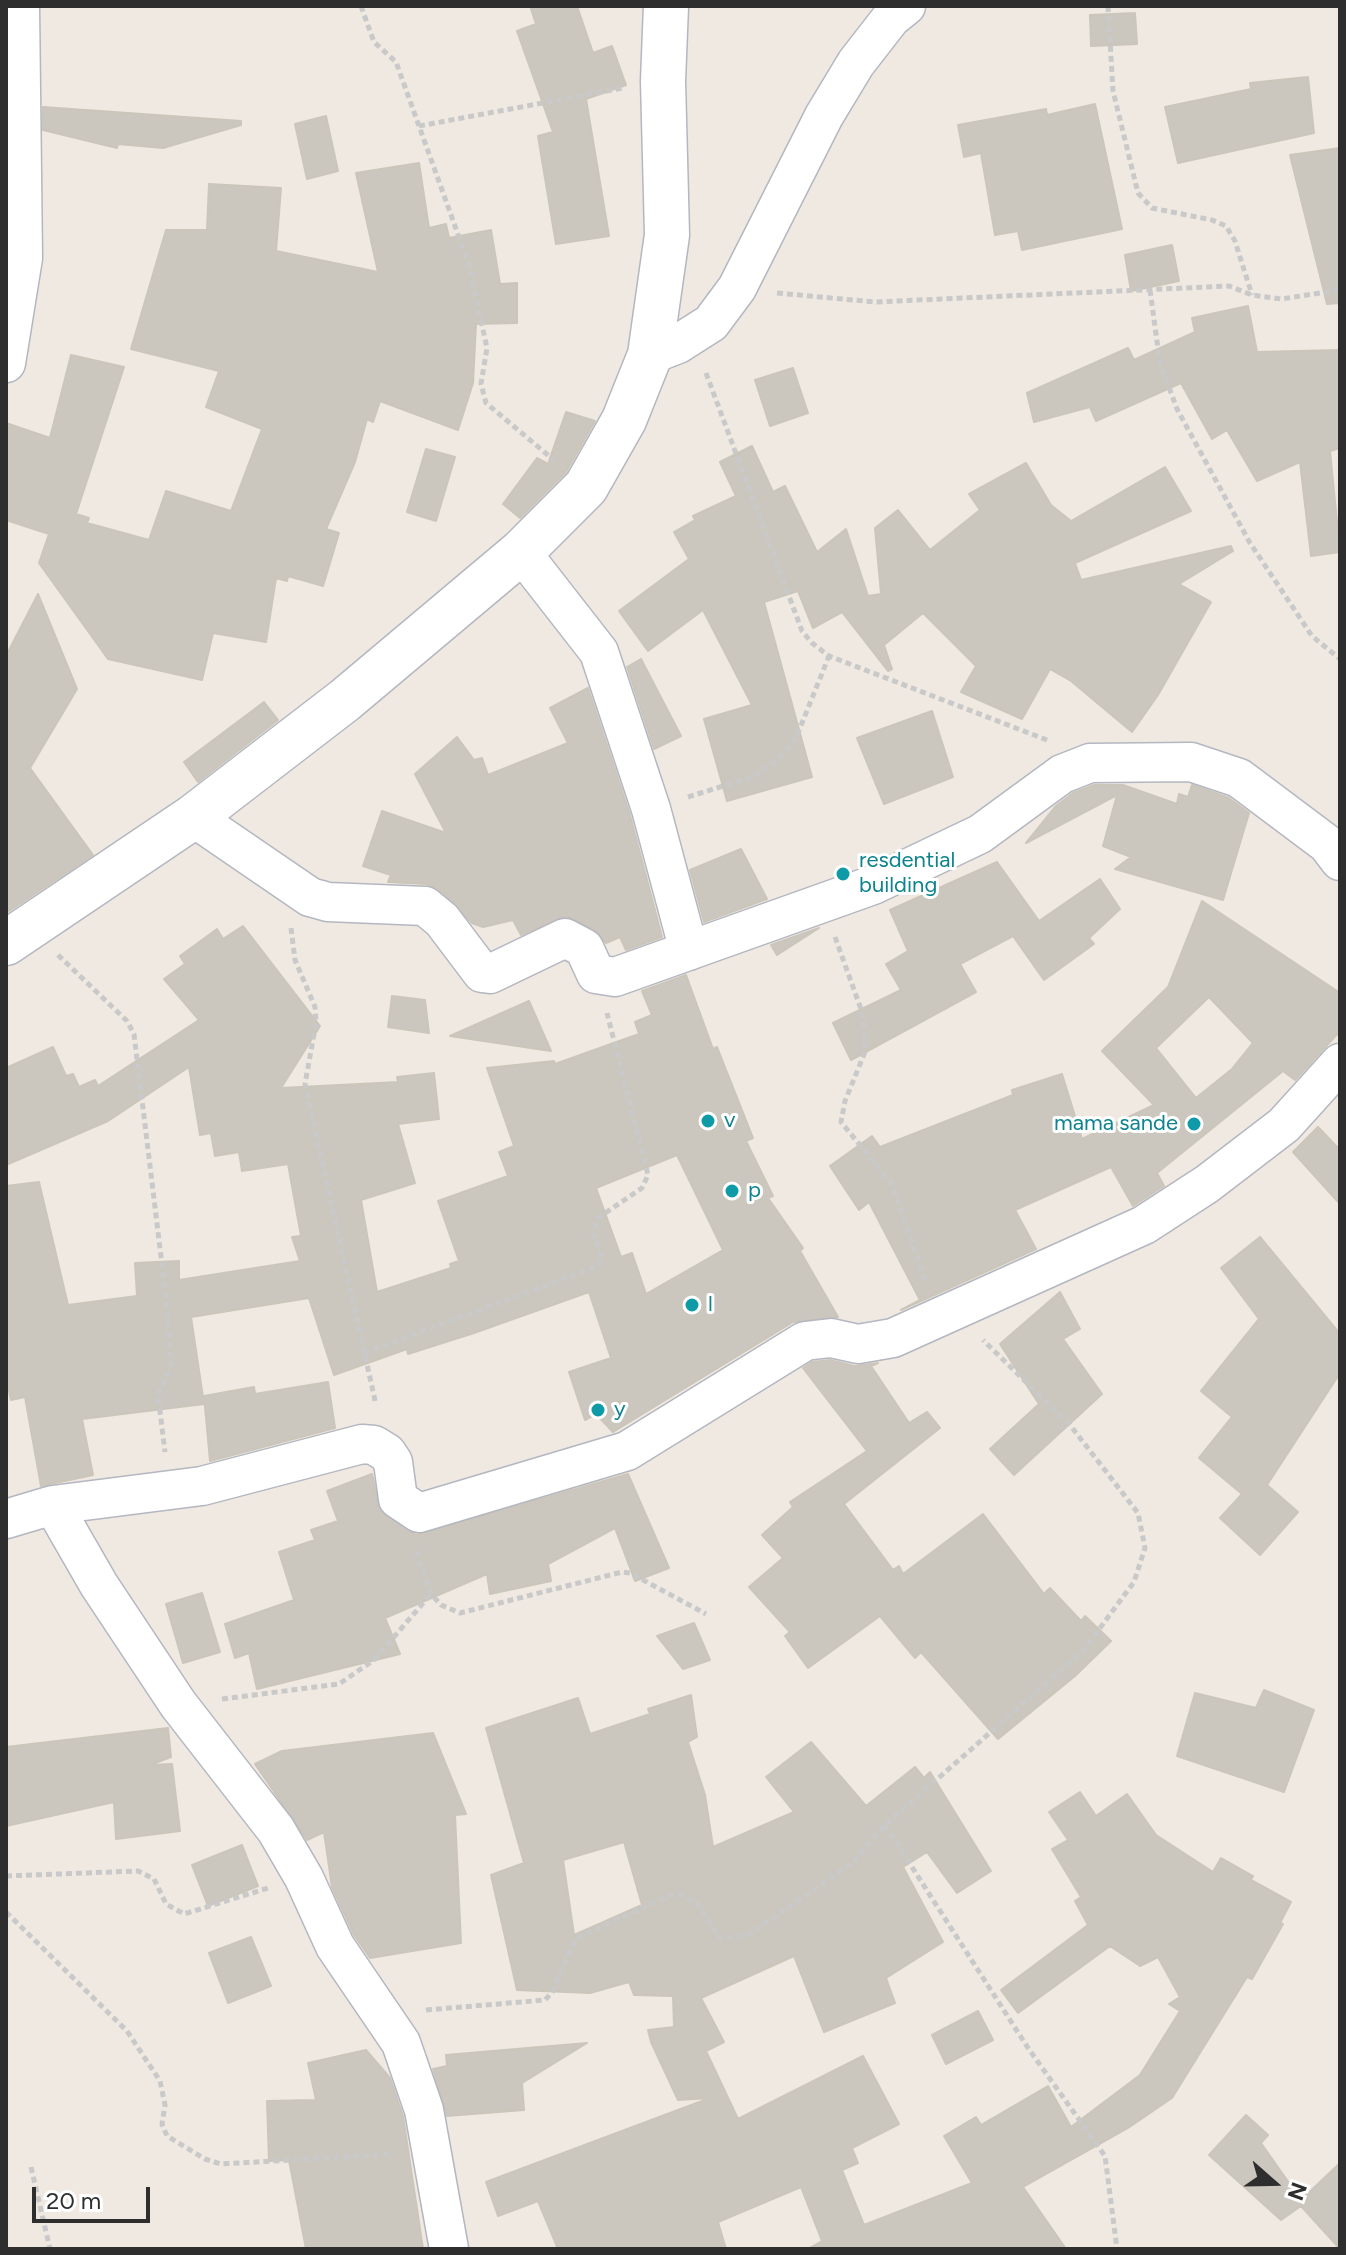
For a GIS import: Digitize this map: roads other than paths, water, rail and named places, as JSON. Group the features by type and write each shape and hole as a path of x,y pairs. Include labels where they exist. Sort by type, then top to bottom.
{"street":[{"path":"6,363 23,258 20,6"},
{"path":"17,935 193,817 345,700 521,552 586,487 624,420 650,355 667,235 663,81 666,6"},
{"path":"650,355 711,323 737,288 824,116 856,63 891,18 906,6"},
{"path":"521,552 599,652 651,809 689,951"},
{"path":"193,817 310,897 328,902 425,906 442,920 482,973 494,973 565,938 584,948 596,974 615,977 873,885 980,834 1062,774 1090,763 1191,762 1239,778 1327,844 1340,861"},
{"path":"6,1519 53,1505 249,1476 362,1444 374,1445 387,1453 393,1462 398,1499 419,1513 627,1451 805,1341 819,1338 858,1344 876,1342 1144,1225 1207,1184 1284,1125 1340,1063"},
{"path":"53,1505 99,1585 178,1704 276,1830 304,1878 335,1946 401,2043 412,2070 432,2151 449,2249"}],"place":[{"name":"resdential building","path":"843,874"},
{"name":"v","path":"708,1121"},
{"name":"mama sande","path":"1194,1124"},
{"name":"p","path":"732,1191"},
{"name":"l","path":"692,1305"},
{"name":"y","path":"598,1410"}]}
